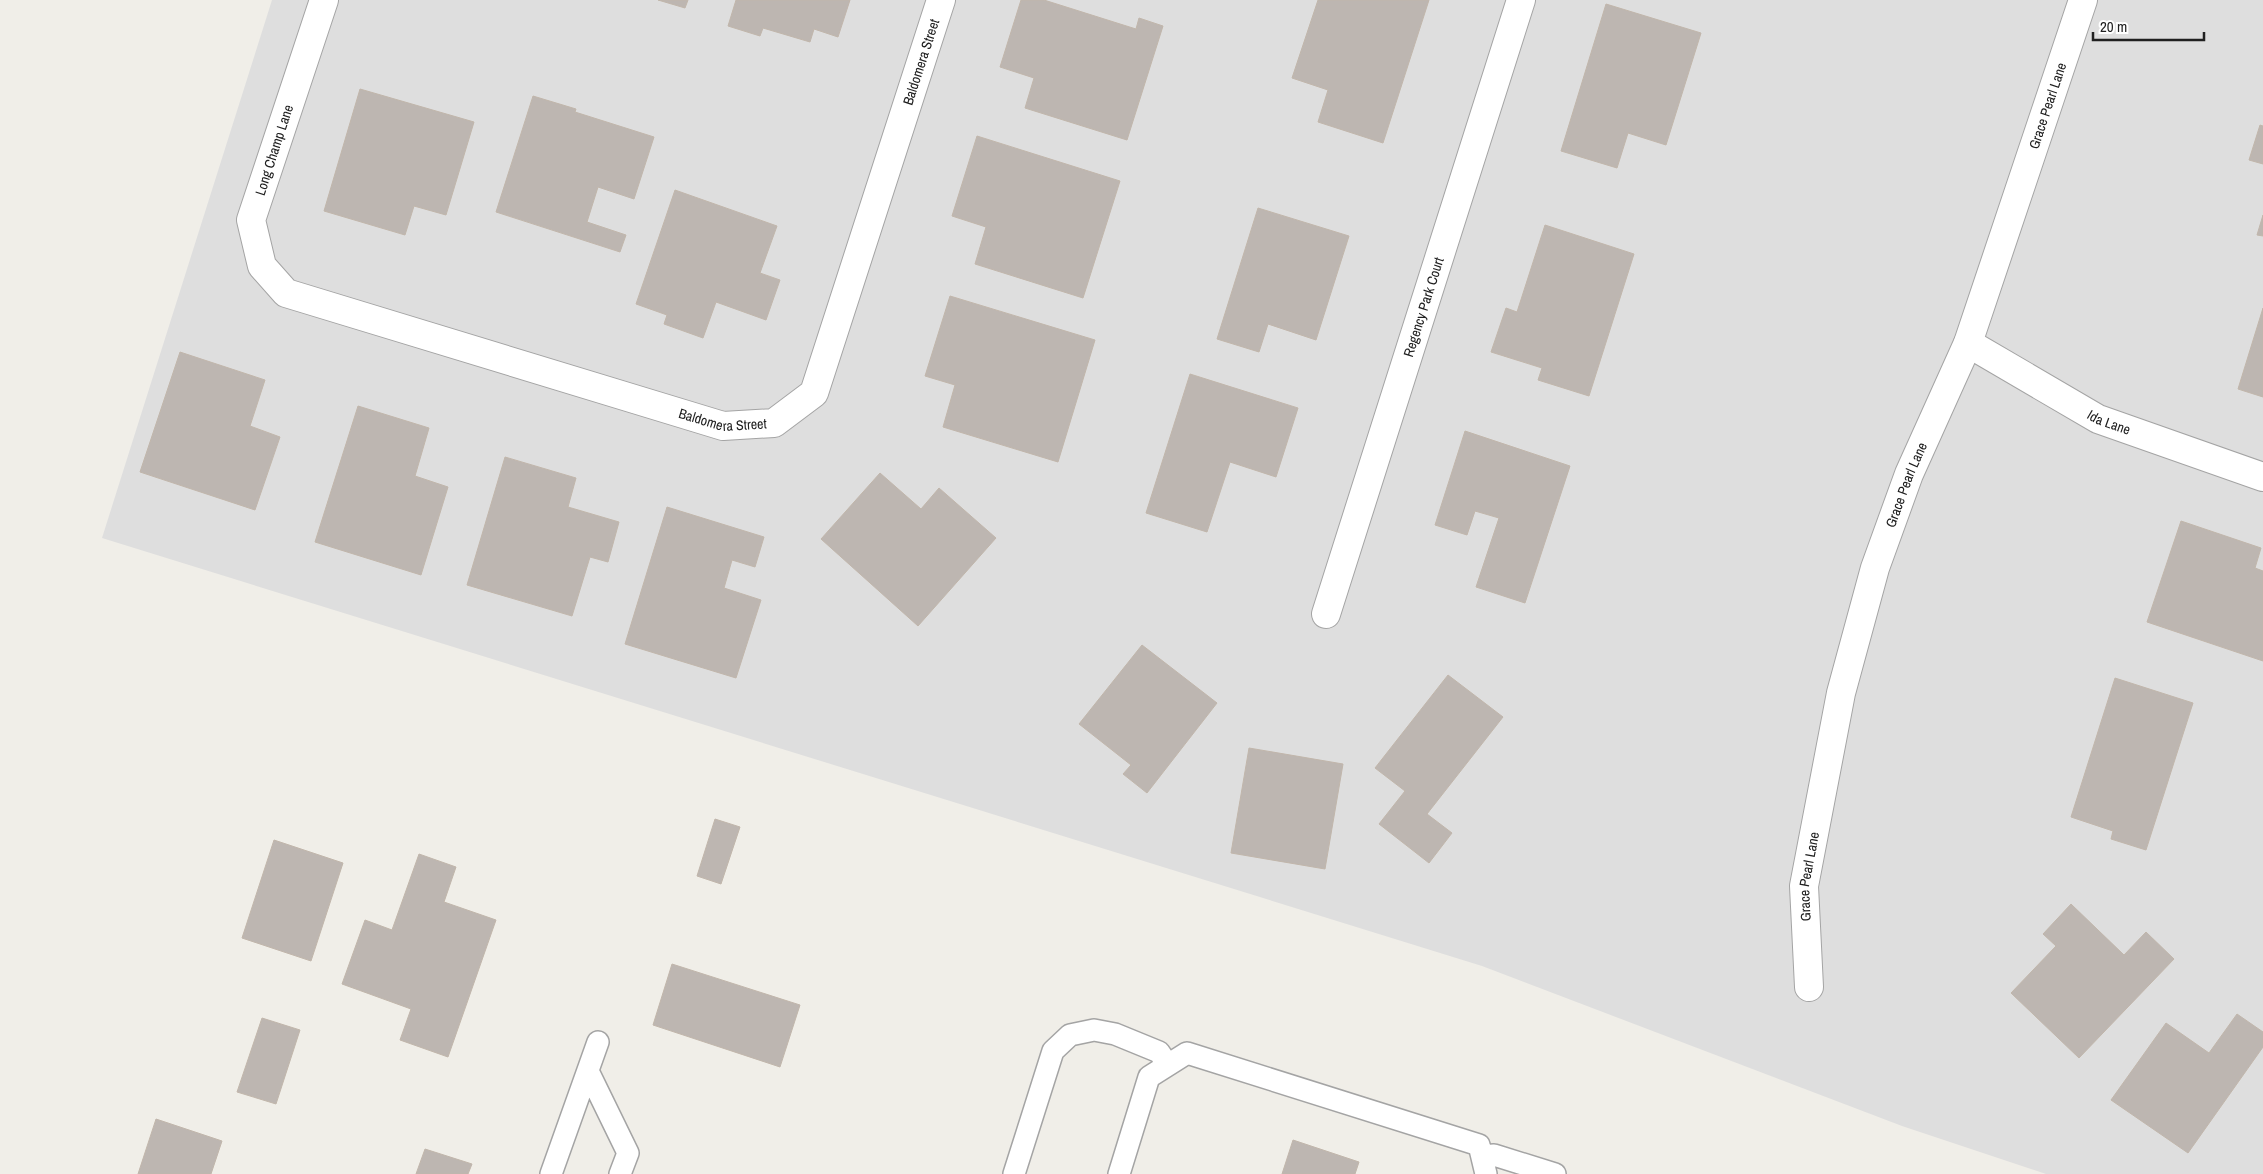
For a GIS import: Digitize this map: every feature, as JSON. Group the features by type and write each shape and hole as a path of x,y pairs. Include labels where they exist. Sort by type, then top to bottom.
{"street":[{"name":"Long Champ Lane","path":"286,293 262,266 251,220 324,0"},
{"name":"Baldomera Street","path":"286,293 723,426 774,423 814,393 941,0"},
{"name":"Regency Park Court","path":"1326,614 1521,0"},
{"name":"Grace Pearl Lane","path":"1809,987 1804,886 1841,693 1875,568 1909,474 1968,343 2083,0"},
{"name":"Ida Lane","path":"1968,343 2098,420 2263,477"}],"lane":[{"path":"1014,1174 1053,1051 1070,1035 1094,1030 1116,1034 1159,1052 1168,1065"},
{"path":"551,1174 598,1042"},
{"path":"1119,1174 1150,1077 1187,1053 1479,1145 1484,1165"},
{"path":"588,1071 628,1153 620,1174"},
{"path":"1484,1165 1494,1155 1554,1174"}],"shaded area":[{"path":"272,0 2263,0 2263,1174 2046,1174 1902,1126 1482,966 102,538"}],"building":[{"path":"658,0 688,0 685,8"},
{"path":"736,0 850,0 838,37 814,29 810,42 763,28 760,36 728,26"},
{"path":"1021,0 1044,0 1136,29 1139,18 1163,26 1127,140 1025,108 1034,78 1000,67"},
{"path":"1318,0 1429,0 1383,143 1318,122 1328,90 1292,78"},
{"path":"1606,4 1701,33 1666,145 1628,133 1617,168 1561,151"},
{"path":"360,89 474,122 446,215 414,206 405,235 324,211"},
{"path":"533,96 576,109 575,112 654,137 634,199 598,187 587,222 626,235 620,252 496,212"},
{"path":"2260,125 2263,126 2263,164 2249,160"},
{"path":"977,136 1120,181 1083,298 975,264 986,227 952,216"},
{"path":"675,190 777,226 760,273 780,280 766,320 716,302 703,338 664,324 667,315 636,304"},
{"path":"1258,208 1349,236 1316,340 1268,324 1259,352 1217,339"},
{"path":"2263,215 2263,236 2257,235"},
{"path":"1545,225 1634,254 1589,396 1538,380 1542,368 1491,352 1506,308 1517,312"},
{"path":"950,296 1095,340 1058,462 943,427 955,385 925,376"},
{"path":"2263,308 2263,397 2238,389"},
{"path":"180,352 265,380 250,426 280,437 255,510 140,472"},
{"path":"1190,374 1298,408 1276,477 1230,462 1207,532 1146,513"},
{"path":"358,406 429,428 415,476 448,487 421,575 315,542"},
{"path":"1465,431 1570,466 1525,603 1476,587 1499,518 1475,511 1467,535 1435,525"},
{"path":"505,457 576,478 568,507 619,522 608,562 590,557 572,616 467,585"},
{"path":"880,473 921,509 939,488 996,538 918,626 821,539"},
{"path":"667,507 764,537 755,567 732,560 724,588 761,600 736,678 625,644"},
{"path":"2181,521 2261,548 2255,568 2263,571 2263,661 2147,622"},
{"path":"1142,645 1217,703 1147,793 1123,774 1131,765 1079,724"},
{"path":"1448,675 1503,717 1427,814 1452,833 1429,863 1379,824 1405,791 1375,768"},
{"path":"2115,678 2193,703 2146,850 2111,839 2113,831 2071,817"},
{"path":"1249,748 1343,764 1325,869 1231,853"},
{"path":"715,819 740,827 721,884 697,876"},
{"path":"274,840 343,863 311,961 242,938"},
{"path":"419,854 456,867 444,902 496,920 448,1057 400,1040 411,1009 342,984 365,920 392,930"},
{"path":"2071,904 2124,955 2146,932 2174,959 2079,1058 2011,993 2056,946 2043,934"},
{"path":"672,964 800,1005 780,1067 653,1025"},
{"path":"2237,1014 2263,1032 2263,1047 2188,1153 2111,1100 2166,1023 2209,1053"},
{"path":"262,1018 300,1030 276,1104 237,1092"},
{"path":"156,1119 222,1141 211,1174 138,1174"},
{"path":"1293,1140 1359,1162 1355,1174 1282,1174"},
{"path":"425,1149 472,1164 468,1174 416,1174"}]}
